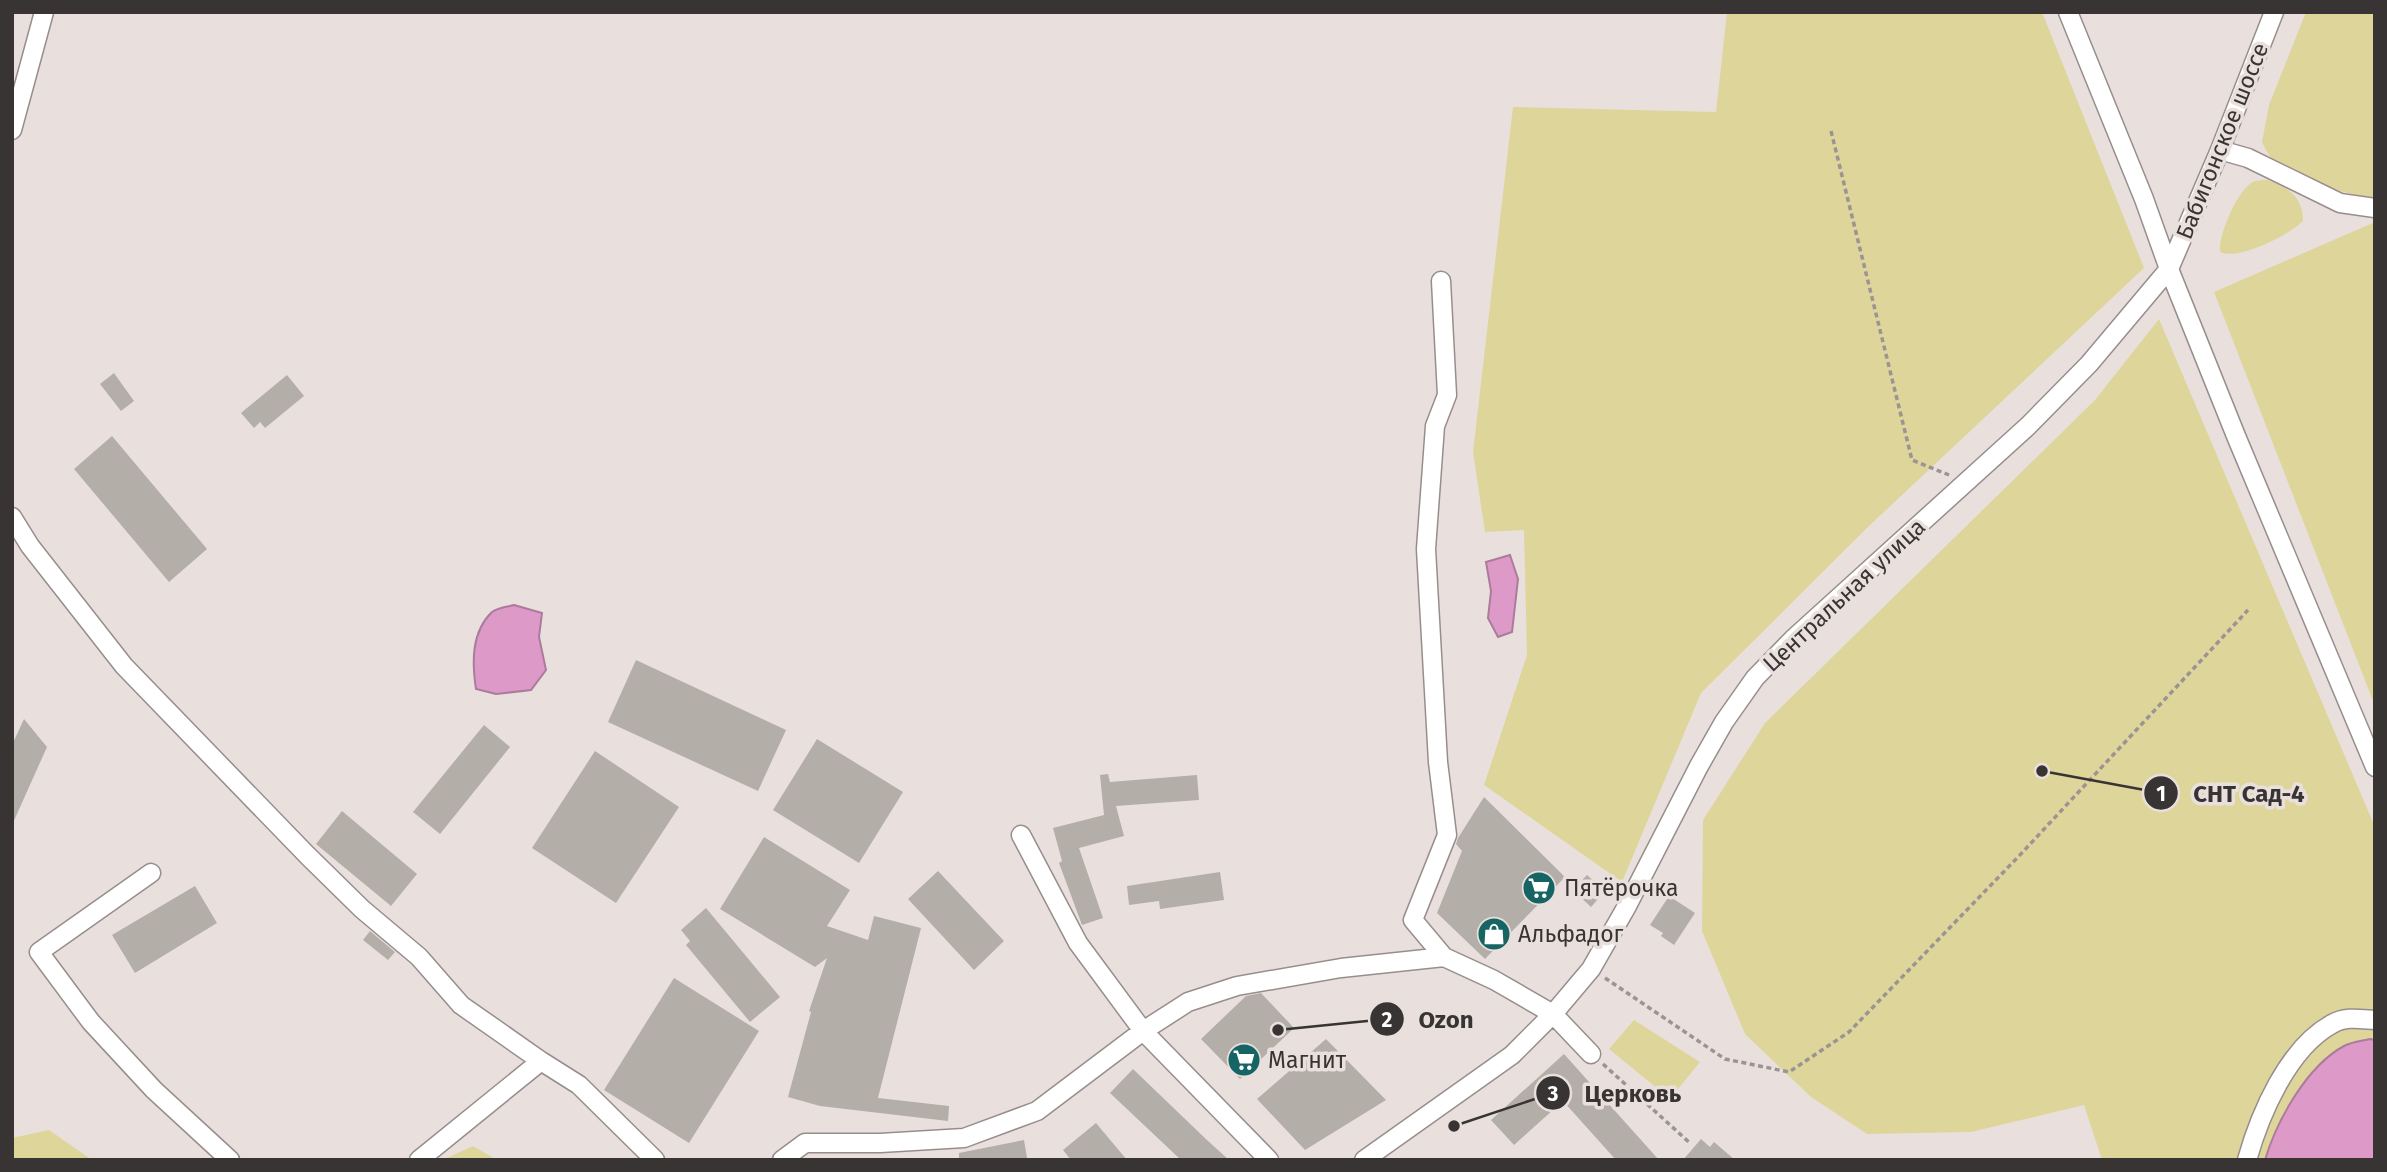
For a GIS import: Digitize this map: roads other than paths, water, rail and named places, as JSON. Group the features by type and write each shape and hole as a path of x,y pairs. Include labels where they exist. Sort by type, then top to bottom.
{"street":[{"path":"12,130 44,12"},
{"path":"2068,12 2236,436 2375,767"},
{"name":"Бабигонское шоссе","path":"2169,269 2220,150 2274,12"},
{"path":"2220,150 2248,158 2340,203 2375,208"},
{"name":"Центральная улица","path":"1364,1160 1512,1055 1553,1014 1591,969 1627,906 1699,766 1724,722 1755,678 1793,639 2028,426 2089,364 2169,269"},
{"path":"1441,281 1447,395 1435,426 1426,549 1438,762 1447,835 1413,920 1444,957 1494,980 1553,1014 1593,1055"},
{"path":"12,516 30,547 124,666 220,768 362,909 419,957 461,1005 579,1085 656,1160"},
{"path":"1021,835 1078,943 1141,1029 1269,1160"},
{"path":"151,873 39,952 100,1032 154,1090 230,1160"},
{"path":"782,1160 805,1143 880,1143 964,1138 1037,1111 1141,1029 1188,1002 1237,986 1341,968 1444,957"},
{"path":"2247,1160 2264,1111 2279,1082 2309,1041 2333,1023 2349,1018 2375,1020"},
{"path":"419,1160 541,1061"}],"place":[{"name":"СНТ Сад-4","path":"2042,771"},
{"name":"Пятёрочка","path":"1539,888"},
{"name":"Альфадог","path":"1494,934"},
{"name":"Ozon","path":"1278,1030"},
{"name":"Магнит","path":"1244,1060"},
{"name":"Церковь","path":"1454,1126"}]}
